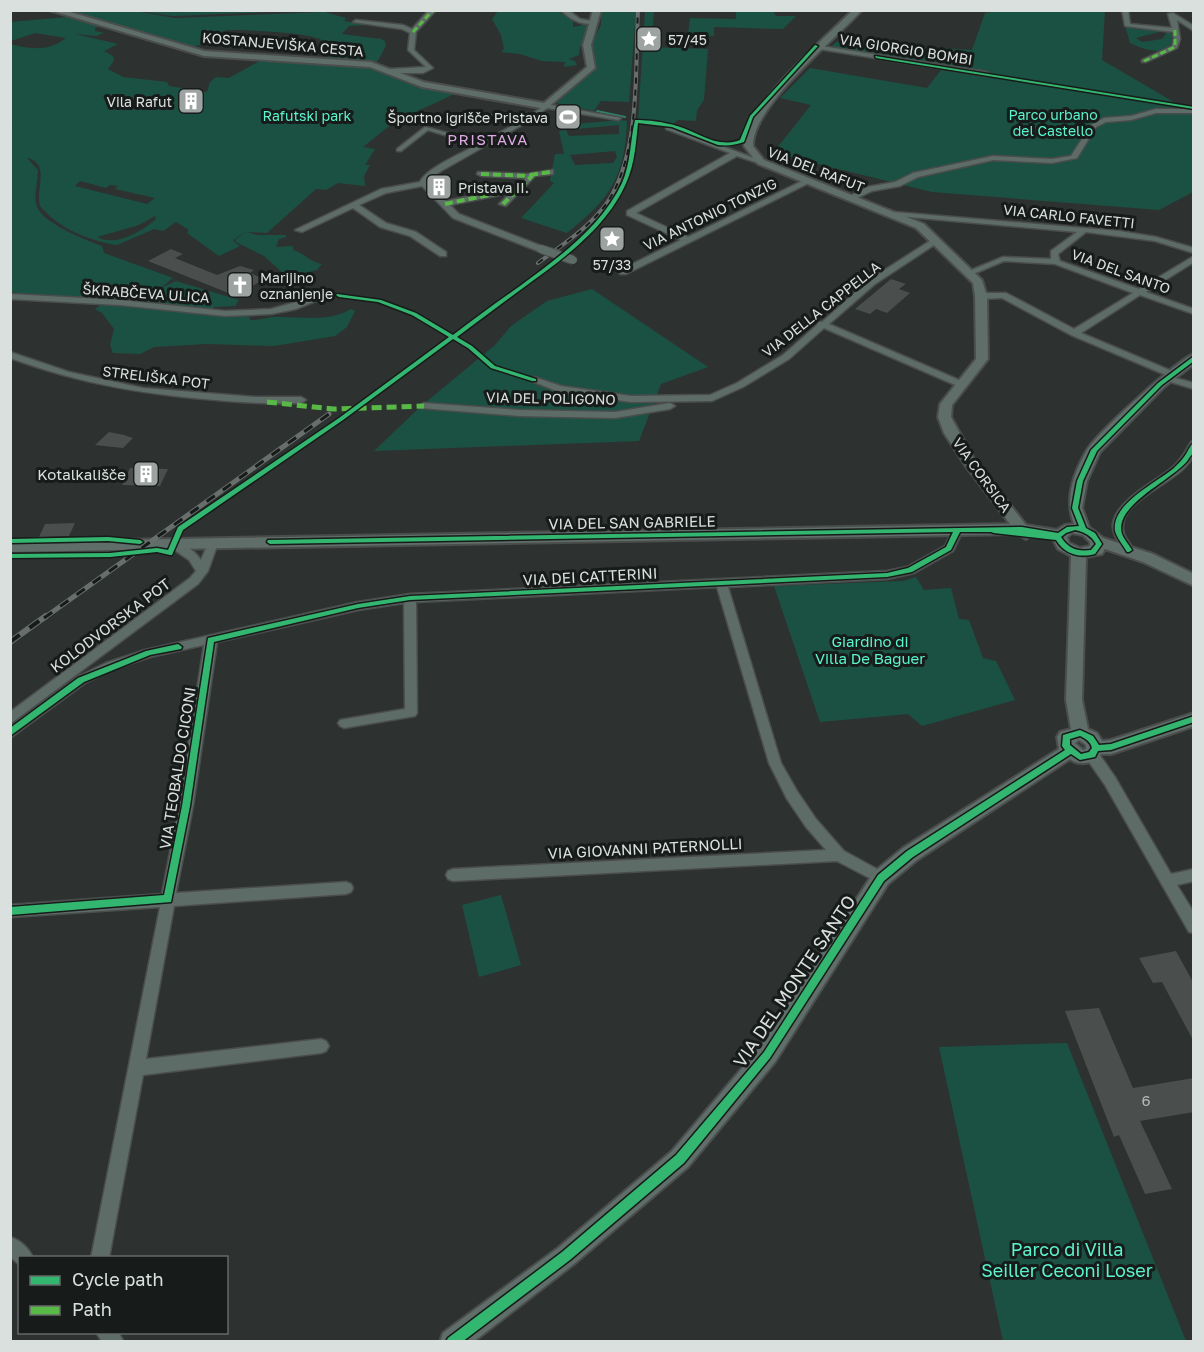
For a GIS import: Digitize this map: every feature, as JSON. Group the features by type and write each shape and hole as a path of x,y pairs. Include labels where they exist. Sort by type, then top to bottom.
{"main road":[{"name":"KOSTANJEVIŠKA CESTA","path":"53,10 204,53 371,65 422,84 546,106"},
{"path":"546,106 591,69 588,45 597,10"},
{"path":"761,162 750,149 748,142 755,119 769,101 858,10"},
{"name":"VIA DEL RAFUT","path":"761,162 897,214 920,226 974,278"},
{"name":"VIA CORSICA","path":"974,278 981,296 981,358 944,412 949,429 1024,532"},
{"path":"1083,529 1075,508 1080,481 1094,450 1169,376 1192,362"},
{"path":"1098,541 1098,547 1093,552 1079,553 1063,546 1059,537 1070,528 1083,529 1098,541 1129,550 1194,581"},
{"name":"VIA DEL SAN GABRIELE","path":"10,547 958,530 1024,532 1059,537"},
{"path":"1079,553 1074,700 1075,742 1080,757 1194,719"},
{"name":"VIA DEL MONTE SANTO","path":"452,1341 566,1256 680,1159 766,1055 881,878 910,854 1075,742"}],"street":[{"path":"390,71 423,71 430,68 411,50 413,32 433,10"},
{"path":"564,10 571,18 581,22 595,22"},
{"path":"1125,10 1127,25 1175,30"},
{"path":"1144,60 1175,47 1178,39 1170,13"},
{"path":"1170,13 1194,28"},
{"path":"356,22 403,27 413,32"},
{"name":"VIA GIORGIO BOMBI","path":"821,48 987,74"},
{"path":"424,183 424,179 438,169 529,119 546,106"},
{"name":"KOSTANJEVIŠKA CESTA","path":"546,106 618,118"},
{"path":"852,197 870,189 897,184 916,176 993,158 1052,161 1073,158 1093,126 1104,120 1131,118 1156,111 1194,111"},
{"path":"399,150 427,128 482,144"},
{"name":"VIA DEL RAFUT","path":"668,128 761,162"},
{"name":"VIA DEL RAFUT","path":"726,149 748,142"},
{"path":"687,240 630,213 736,153"},
{"path":"481,174 530,175 550,172"},
{"path":"503,204 530,175"},
{"name":"VIA ANTONIO TONZIG","path":"623,272 809,181"},
{"path":"424,183 456,216 573,260"},
{"path":"299,230 384,191 424,183"},
{"path":"446,204 519,189"},
{"path":"354,205 383,225 413,234 443,254"},
{"name":"VIA CARLO FAVETTI","path":"897,214 940,215 1084,230 1156,239 1194,251"},
{"path":"920,226 923,219 940,215"},
{"path":"1056,262 1054,254 1084,230"},
{"name":"VIA DELLA CAPPELLA","path":"534,380 559,389 632,399 712,398 740,386 786,357 821,324 872,282 936,241"},
{"path":"1074,333 1194,258"},
{"name":"VIA DEL SANTO","path":"974,278 1003,259 1056,262 1194,312"},
{"path":"981,296 1003,295 1074,333 1194,386"},
{"name":"ŠKRABČEVA ULICA","path":"10,296 48,301 136,304 174,310 229,313 290,308 314,300"},
{"path":"821,324 963,385"},
{"name":"STRELIŠKA POT","path":"10,355 87,381 125,390 267,402 301,400"},
{"name":"VIA DEL POLIGONO","path":"424,406 519,413 615,415 712,398"},
{"path":"1129,550 1119,534 1118,522 1134,500 1169,475 1190,456 1194,444"},
{"name":"VIA DEI CATTERINI","path":"10,733 81,680 129,660 358,606 410,598 887,575 910,570 949,548 958,530"},
{"name":"KOLODVORSKA POT","path":"10,719 194,581 202,571 213,543"},
{"path":"174,544 193,557 202,571"},
{"path":"721,583 775,763 811,823 839,855 881,878"},
{"path":"344,723 411,712 410,598"},
{"name":"VIA TEOBALDO CICONI","path":"100,1256 138,1068 186,806 211,640"},
{"path":"1094,752 1194,927"},
{"name":"VIA GIOVANNI PATERNOLLI","path":"453,875 839,855"},
{"path":"1168,881 1194,875"},
{"path":"10,911 346,888"},
{"path":"138,1068 321,1046"},
{"path":"10,1245 23,1256"}],"green space":[{"path":"59,11 135,11 175,18 325,12 346,18 344,21 368,25 349,26 342,34 381,39 385,41 386,46 377,62 372,63 327,59 332,51 320,50 324,42 319,39 279,32 227,30 214,35 212,43 188,47"},
{"path":"139,11 293,11 172,16"},
{"path":"498,11 558,11 573,21 573,27 589,24 591,26 585,45 580,46 579,55 569,59 575,61 577,65 564,67 565,62 542,61 520,54 501,52 504,49 501,35 492,19"},
{"path":"601,11 636,11 629,102 601,101 594,111 556,103 594,68 590,47 601,25"},
{"path":"645,11 654,11 651,47 708,49 704,100 697,110 696,121 678,120 672,125 638,120"},
{"path":"736,11 773,11 776,16 796,16 783,29 714,27 714,36 688,35 690,18 736,19"},
{"name":"Parco urbano del Castello","path":"1105,11 1102,60 1184,108 1193,109 1193,192 1159,210 932,192 773,153 811,105 780,98 810,68 927,88 942,69 987,77 990,73 831,47 836,42 972,50 985,13"},
{"name":"Rafutski park","path":"67,17 100,26 95,28 95,31 104,33 96,36 75,34 118,44 104,51 113,56 114,61 108,69 123,77 167,82 169,86 207,92 210,82 216,77 229,78 265,58 371,65 406,83 461,91 394,122 363,147 375,149 365,165 370,165 364,176 365,186 338,183 326,190 316,189 267,233 247,232 257,235 286,235 279,239 276,247 293,246 293,250 322,264 317,270 295,275 284,274 264,256 236,242 235,240 246,232 233,240 240,246 219,256 187,233 189,230 176,222 163,231 154,229 117,245 75,232 56,221 40,206 40,171 34,161 27,158 38,170 36,203 45,217 75,235 102,246 104,253 173,278 161,288 176,281 239,300 235,306 214,307 212,310 59,299 11,292 10,125 13,123 11,123 10,44 32,48 46,47 53,46 66,38 35,33 11,41 10,22","holes":["80,181 106,188 110,185 118,186 115,189 155,198 147,204 75,186","155,216 156,219 150,224 128,237 112,240 97,237 139,225"]},
{"path":"1125,25 1135,29 1163,31 1136,38 1142,42 1162,39 1168,31 1173,32 1174,39 1165,49 1148,50 1130,43"},
{"path":"627,121 623,157 612,185 594,209 567,233 521,218 554,183 550,181 555,154 564,154 559,131 566,130 563,125","holes":["619,125 619,134 569,136 566,130","615,151 617,157 613,163 575,165 570,155"]},
{"path":"592,289 708,367 661,384 639,441 374,451 420,407 495,345 511,326 547,301"},
{"path":"102,304 191,313 249,314 250,320 274,317 314,318 333,316 351,309 355,311 347,327 335,336 274,346 206,344 154,347 140,354 113,353 110,345 114,329 102,313 95,309"},
{"name":"Giardino di Villa De Baguer","path":"916,577 924,590 951,588 959,619 969,620 983,658 996,661 1015,700 922,726 908,714 820,722 774,586 903,581"},
{"path":"501,895 521,965 479,977 462,905"},
{"name":"Parco di Villa Seiller Ceconi Loser","path":"1067,1043 1186,1341 1003,1341 939,1047"}],"building":[{"path":"171,249 183,254 175,258 217,275 240,266 254,270 250,273 264,279 236,296 148,261"},
{"path":"891,279 906,284 899,289 910,293 887,313 876,309 870,314 855,309"},
{"path":"109,432 133,438 123,448 95,445"},
{"name":"Kotalkališče","path":"130,468 168,469 160,486 122,485"},
{"path":"75,523 69,536 39,537 45,524"},
{"path":"1176,951 1194,984 1194,1042 1162,982 1153,983 1139,958"},
{"path":"1099,1008 1133,1088 1194,1078 1194,1112 1140,1121 1172,1189 1145,1194 1119,1135 1114,1137 1065,1011"}],"waterway":[{"path":"597,111 625,117"},
{"path":"470,116 527,113"}],"railway":[{"path":"538,263 575,236 600,212 618,182 626,160 634,110 638,10"},
{"path":"44,618 329,414"},
{"path":"10,642 46,616"}],"marked path":[{"path":"413,32 433,10"},
{"path":"1144,61 1175,47 1177,39 1175,30"},
{"path":"530,175 550,172"},
{"path":"481,174 532,176 503,204"},
{"path":"445,204 519,189"},
{"path":"267,402 333,409 424,406"}],"cycle path":[{"path":"10,556 110,555 157,550 170,553 180,529 341,419 557,261 579,241 610,207 625,181 631,162 636,121 674,126 718,144 726,145 742,141 751,117 816,46"},
{"path":"876,57 1194,108"},
{"path":"339,295 379,301 414,314 470,347 493,367 534,380"},
{"path":"1083,529 1075,508 1080,481 1094,450 1160,384 1194,358"},
{"path":"1129,550 1119,534 1118,522 1132,501 1177,469 1194,444"},
{"path":"270,542 1022,529 1059,535 1075,528 1092,534 1099,544 1093,552 1078,553 1069,550 1058,538 994,531"},
{"path":"10,911 168,899 186,806 211,640 358,606 410,598 887,575 910,570 949,548 958,530"},
{"path":"10,541 108,539 140,542"},
{"path":"10,733 81,680 149,653 178,647"},
{"path":"1096,748 1111,747 1194,719"},
{"path":"1080,733 1094,742 1096,748 1092,755 1080,757 1066,746 1066,737 1080,733"},
{"path":"452,1342 566,1256 680,1159 767,1055 881,878 910,854 1069,751"}],"place":[{"name":"57/45","path":"649,39"},
{"name":"Vila Rafut","path":"191,101"},
{"name":"Športno igrišče Pristava","path":"568,117"},
{"name":"Pristava II.","path":"439,187"},
{"name":"57/33","path":"612,239"},
{"name":"Marijino oznanjenje","path":"240,285"},
{"name":"Kotalkališče","path":"146,474"}],"district":[{"name":"PRISTAVA","path":"488,139"}]}
